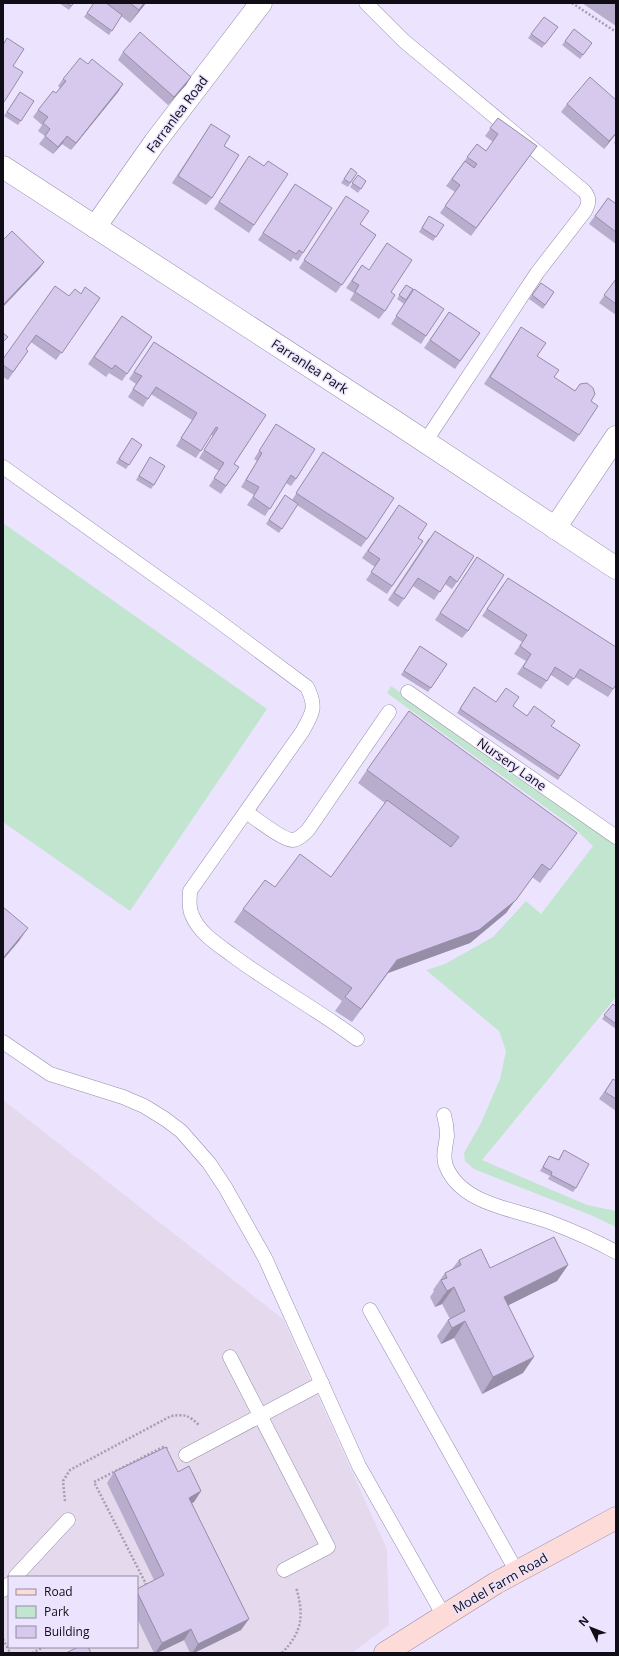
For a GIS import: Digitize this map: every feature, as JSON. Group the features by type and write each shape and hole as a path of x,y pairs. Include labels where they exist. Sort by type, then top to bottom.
{"main road":[{"name":"Model Farm Road","path":"385,1653 517,1572 616,1518"}],"street":[{"name":"Farranlea Road","path":"95,227 155,142 261,3"},
{"name":"Farranlea Park","path":"3,167 616,568"},
{"path":"555,528 616,438"}],"lane":[{"path":"366,3 404,41 584,191 588,196 589,204 585,211 537,273 425,442"},
{"path":"3,467 308,686 314,707 310,718 302,732 190,891 189,907 200,929 216,943 256,973 357,1039"},
{"name":"Nursery Lane","path":"408,692 616,836"},
{"path":"246,812 285,839 293,840 298,838 308,830 390,712"},
{"path":"3,1042 50,1074 123,1097 151,1110 181,1131 209,1163 225,1187 265,1258 359,1466 444,1616"},
{"path":"444,1115 447,1134 444,1158 446,1167 455,1180 468,1192 481,1200 547,1221 592,1239 616,1252"},
{"path":"370,1310 517,1572"},
{"path":"230,1357 328,1547 287,1569"},
{"path":"186,1455 322,1383"},
{"path":"16,1576 68,1520"}],"path":[{"path":"572,3 616,32"},
{"path":"68,1520 63,1481 70,1470 171,1416 182,1415 191,1417 202,1428 210,1442"},
{"path":"142,1587 146,1584 94,1482 163,1447 186,1455"},
{"path":"282,1653 295,1638 300,1623 301,1604 287,1569"},
{"path":"3,1639 10,1653"},
{"path":"32,1653 42,1648"}],"shaded area":[{"path":"3,1100 283,1319 387,1549 389,1625 352,1653 3,1653"}],"green space":[{"path":"3,523 267,709 130,911 3,822"},
{"path":"391,686 546,793 616,846 616,978 613,981 616,979 616,997 482,1160 587,1205 616,1211 616,1227 593,1216 474,1169 465,1161 464,1153 481,1123 500,1079 506,1051 499,1031 426,970 445,964 493,937 526,901 541,914 593,846 573,827 387,693"}],"building":[{"path":"67,3 74,3 71,6"},
{"path":"94,3 106,3 122,15 112,31 87,13"},
{"path":"130,3 144,3 139,10"},
{"path":"544,17 558,27 545,44 531,34"},
{"path":"574,29 592,43 583,55 565,41"},
{"path":"140,32 191,77 174,97 123,52"},
{"path":"7,38 24,49 13,66 23,72 3,102 3,45"},
{"path":"80,58 88,64 92,59 123,84 76,143 67,136 58,147 45,136 50,129 43,123 48,117 38,110 53,91 56,93 66,81 63,79"},
{"path":"590,77 616,100 616,133 609,141 567,104"},
{"path":"20,92 34,101 21,121 7,112"},
{"path":"498,118 537,146 476,228 445,206 460,185 452,179 465,161 474,168 477,164 467,157 477,144 486,151 498,134 490,128"},
{"path":"211,124 230,136 224,146 239,155 212,198 178,176"},
{"path":"249,156 264,166 268,161 288,174 254,225 219,202"},
{"path":"351,168 357,173 350,183 344,179"},
{"path":"358,175 366,181 361,189 352,183"},
{"path":"295,184 332,208 303,253 299,250 296,254 263,233"},
{"path":"346,196 369,211 360,224 376,235 342,285 304,260"},
{"path":"608,198 616,204 616,232 595,216"},
{"path":"429,216 444,225 436,237 422,228"},
{"path":"12,231 44,262 3,305 3,240"},
{"path":"387,243 412,260 391,292 395,295 385,311 355,292 359,285 352,281 362,265 369,270"},
{"path":"616,279 616,304 604,295"},
{"path":"541,283 554,292 545,305 532,295"},
{"path":"406,285 413,289 406,300 399,295"},
{"path":"55,286 69,296 75,289 81,294 85,287 100,298 62,353 36,335 26,349 28,351 13,372 3,365 3,359"},
{"path":"414,289 444,309 426,336 396,316"},
{"path":"449,312 480,333 460,361 430,340"},
{"path":"122,316 152,337 127,374 115,365 112,369 94,357"},
{"path":"521,327 546,343 537,356 559,370 554,377 575,391 580,384 587,383 593,388 595,394 591,401 598,406 579,435 490,377"},
{"path":"3,333 8,337 3,342"},
{"path":"154,342 266,415 234,464 239,467 226,486 214,478 224,463 204,450 218,428 216,427 201,451 181,438 197,413 156,387 148,399 133,389 142,376 134,372"},
{"path":"276,424 315,449 296,479 291,475 270,509 253,497 259,487 246,480 262,453 259,451"},
{"path":"132,438 142,445 129,465 119,459"},
{"path":"323,452 394,498 367,539 296,493"},
{"path":"150,457 165,466 154,485 139,476"},
{"path":"285,495 298,504 282,529 269,520"},
{"path":"399,505 427,524 418,538 423,541 392,586 371,572 380,559 368,551"},
{"path":"435,531 474,556 457,582 450,576 440,592 418,578 404,599 394,593"},
{"path":"477,557 504,575 468,631 440,613"},
{"path":"508,578 616,647 616,685 613,689 580,669 574,679 555,667 547,681 523,667 531,654 520,646 527,635 487,609"},
{"path":"420,646 447,664 431,688 404,671"},
{"path":"474,687 496,702 506,688 519,697 513,706 527,716 534,706 555,721 551,726 580,745 560,776 460,709"},
{"path":"409,711 577,833 550,870 542,864 516,900 479,930 397,960 361,1009 345,997 352,988 243,909 265,880 275,887 300,854 331,877 387,800 451,847 459,837 367,770"},
{"path":"3,907 28,928 3,958"},
{"path":"613,1004 616,1007 616,1024 604,1015"},
{"path":"613,1079 616,1081 616,1099 605,1092"},
{"path":"564,1150 589,1164 576,1188 551,1175 552,1172 543,1167 549,1156 559,1160"},
{"path":"554,1237 568,1265 504,1297 534,1357 493,1377 465,1321 452,1328 448,1320 465,1311 454,1287 447,1291 441,1280 447,1278 445,1273 461,1265 459,1260 481,1249 490,1268"},
{"path":"166,1447 178,1472 189,1466 201,1491 189,1498 249,1619 198,1644 191,1629 162,1643 138,1594 138,1588 164,1575 114,1472"},
{"path":"76,1648 88,1648 91,1653 66,1653"}]}
